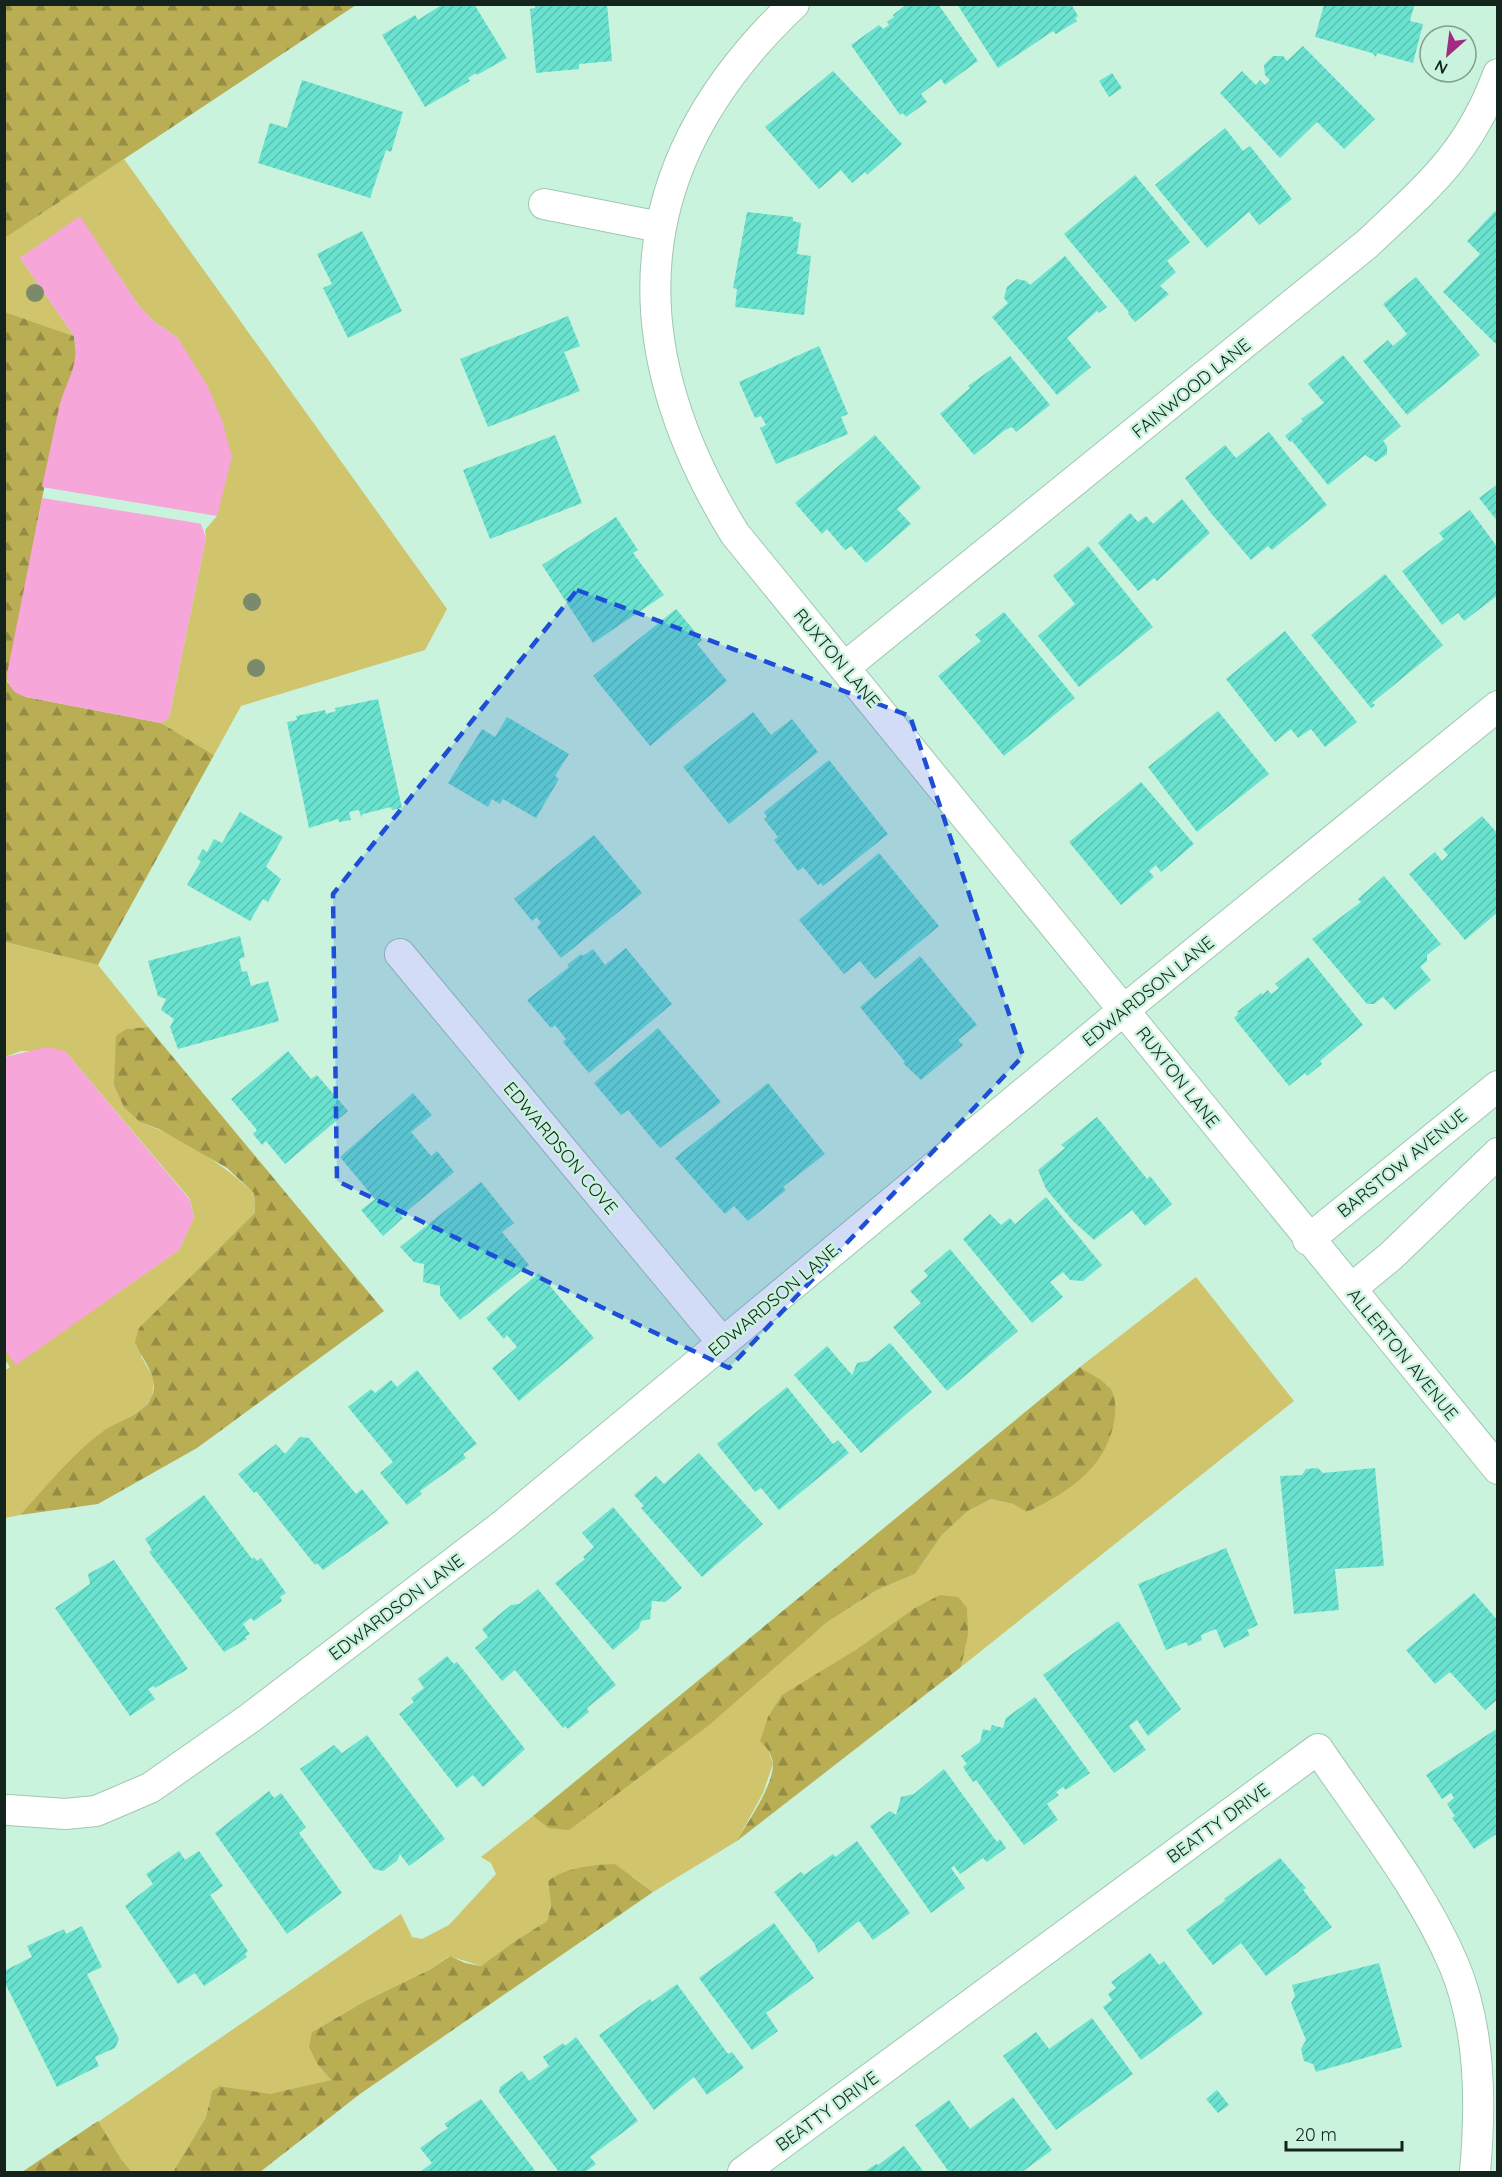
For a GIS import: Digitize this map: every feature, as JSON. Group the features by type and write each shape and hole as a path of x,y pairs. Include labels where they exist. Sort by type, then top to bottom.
{"street":[{"name":"RUXTON LANE","path":"794,4 765,32 729,76 694,134 673,179 660,227 655,271 659,349 666,386 693,461 735,534 1125,1009 1308,1240"},
{"name":"FAINWOOD LANE","path":"845,667 1367,244 1434,181 1463,145 1486,107 1497,74"},
{"path":"544,204 660,227"},
{"name":"EDWARDSON LANE","path":"9,1810 65,1814 96,1811 150,1788 250,1718 503,1525 1125,1009 1497,706"},
{"name":"EDWARDSON COVE","path":"400,954 722,1342"},
{"name":"BARSTOW AVENUE","path":"1308,1240 1497,1086"},
{"path":"1351,1290 1391,1256 1497,1153"},
{"name":"ALLERTON AVENUE","path":"1308,1240 1497,1469"},
{"name":"BEATTY DRIVE","path":"743,2172 1318,1749 1417,1896 1455,1966 1467,2006 1476,2058 1479,2129 1475,2172"}],"highlighted area":[{"path":"577,590 910,716 1023,1056 729,1368 337,1181 333,894"}],"shaded area":[{"path":"124,159 447,609 425,650 241,706 214,755 161,723 169,718 206,538 205,530 217,516 178,338 152,320 137,303 80,217 20,258 74,336 5,312 5,238"},
{"path":"80,216 137,303 152,320 178,338 208,387 222,420 232,457 217,516 42,487 59,408 74,365 74,336 20,258"},
{"path":"42,498 201,524 206,538 169,718 161,723 26,697 15,692 10,686 7,674"},
{"path":"5,942 98,965 148,1027 126,1029 140,1122 186,1143 228,1171 254,1193 255,1214 141,1356 154,1379 152,1397 142,1410 102,1432 20,1515 5,1518 4,1371 10,1367 5,1360 5,1349 16,1364 179,1250 194,1218 190,1199 65,1051 21,1051 5,1057"},
{"path":"47,1047 65,1051 190,1200 194,1218 179,1250 16,1365 4,1349 5,1057"},
{"path":"1196,1277 1294,1401 961,1667 968,1636 913,1609 854,1651 767,1747 773,1764 763,1793 737,1841 653,1892 632,1876 548,1881 551,1906 547,1921 481,1966 449,1956 429,1970 367,2000 312,2032 318,2065 331,2080 270,2095 221,2086 212,2091 206,2117 173,2172 132,2172 121,2159 98,2122 401,1914 412,1937 422,1939 449,1925 496,1874 491,1863 481,1857 533,1816 548,1828 777,1664 826,1623 877,1590 915,1574 942,1535 968,1511 991,1499 1013,1504 1028,1512 1109,1386 1080,1367"}],"green space":[{"path":"5,4 356,4 356,5 5,238"},
{"path":"5,312 74,336 77,361 60,405 7,682 26,697 161,723 214,755 98,965 5,942"},
{"path":"148,1027 384,1311 197,1448 98,1504 20,1515 91,1441 108,1428 136,1414 147,1404 151,1398 154,1383 135,1342 139,1328 255,1213 254,1193 227,1168 159,1129 140,1122 124,1107 114,1085 116,1036 126,1029"},
{"path":"1080,1367 1110,1388 1114,1398 1115,1415 1105,1449 1096,1463 1073,1486 1027,1512 1013,1504 991,1499 968,1511 942,1535 915,1574 877,1590 826,1623 708,1726 569,1830 548,1828 533,1816"},
{"path":"940,1595 958,1597 967,1608 968,1636 961,1667 737,1841 764,1794 772,1774 772,1758 760,1741 768,1717 782,1695 854,1651 913,1609"},
{"path":"615,1864 653,1892 360,2094 260,2172 173,2172 206,2117 212,2091 220,2086 270,2094 331,2080 318,2065 309,2047 312,2032 367,2000 429,1970 450,1956 465,1963 481,1966 547,1921 551,1906 548,1881 571,1870"},
{"path":"98,2121 121,2159 132,2172 22,2172"}],"building":[{"path":"443,4 474,4 507,58 477,75 476,73 468,78 470,81 425,107 382,35 415,15 418,20"},
{"path":"535,4 607,4 612,61 579,64 579,69 536,73 530,9 535,8"},
{"path":"907,4 938,4 978,61 945,85 941,79 921,94 927,102 906,117 903,113 900,115 851,45 879,25 883,29 889,25 887,22 894,17 893,15"},
{"path":"957,4 1071,4 1078,16 1075,18 1077,21 1056,34 1053,31 998,68"},
{"path":"1324,5 1414,6 1410,21 1423,24 1418,24 1418,44 1413,63 1377,53 1376,57 1372,53 1315,37"},
{"path":"1303,46 1375,119 1344,149 1317,122 1280,158 1220,93 1242,71 1256,85 1260,80 1265,85 1270,80 1265,75 1264,65 1273,56 1283,56 1287,61"},
{"path":"833,71 902,144 867,175 865,172 852,183 841,170 819,189 765,127"},
{"path":"1112,73 1122,88 1109,97 1099,81"},
{"path":"302,80 403,112 391,152 386,150 370,198 258,163 270,123 287,128"},
{"path":"1225,128 1243,151 1250,146 1292,199 1259,225 1249,212 1207,248 1155,185"},
{"path":"1135,175 1190,242 1167,261 1176,272 1160,286 1169,294 1135,322 1064,234"},
{"path":"1495,211 1498,213 1498,346 1443,292 1480,254 1467,241"},
{"path":"747,212 793,217 793,221 801,223 797,254 811,256 804,315 735,307 737,289 733,288"},
{"path":"362,231 402,311 348,338 323,288 332,284 317,254"},
{"path":"1065,256 1107,307 1099,313 1097,311 1067,338 1091,367 1057,395 992,317 1008,303 1004,298 1007,287 1017,279 1026,281 1030,285"},
{"path":"1416,277 1480,355 1407,415 1363,361 1388,340 1393,346 1407,334 1383,304"},
{"path":"568,316 580,346 564,352 580,391 488,427 460,359"},
{"path":"819,346 848,414 841,417 848,434 776,464 760,428 766,425 761,416 755,418 739,382"},
{"path":"1343,355 1401,426 1383,441 1387,446 1387,454 1376,462 1365,455 1328,485 1292,441 1290,442 1285,436 1303,421 1301,419 1324,403 1308,384"},
{"path":"1010,356 1050,405 1016,432 1012,427 1005,430 974,455 940,414 970,388 968,386"},
{"path":"1269,432 1327,505 1272,550 1268,546 1251,560 1210,512 1185,478 1225,445 1236,458"},
{"path":"555,435 582,503 490,539 463,470"},
{"path":"875,435 921,488 897,509 911,524 866,563 851,546 845,550 827,529 822,534 795,503"},
{"path":"1498,484 1498,522 1479,498"},
{"path":"1182,499 1210,533 1157,581 1154,578 1138,591 1098,543 1130,513 1138,522 1146,516 1153,524"},
{"path":"1470,510 1498,548 1498,595 1464,621 1458,613 1442,625 1402,571 1444,539 1439,533"},
{"path":"616,517 638,550 633,553 664,595 593,643 542,565"},
{"path":"1088,546 1153,627 1079,687 1038,636 1075,604 1053,576"},
{"path":"1385,574 1443,645 1372,703 1375,705 1371,708 1311,635"},
{"path":"676,609 702,640 697,644 727,681 650,746 593,676"},
{"path":"1004,612 1075,698 1004,756 938,676 981,641 975,635"},
{"path":"1285,631 1357,722 1325,747 1311,729 1298,738 1291,729 1275,742 1226,679"},
{"path":"378,699 402,808 392,810 391,807 363,814 361,817 359,810 349,812 351,820 339,822 338,819 309,828 287,722 297,720 296,716 325,710 326,714 336,711 335,708"},
{"path":"1218,711 1269,774 1197,832 1148,767"},
{"path":"753,712 771,735 792,719 818,752 729,824 683,767"},
{"path":"507,717 569,754 555,776 559,779 536,818 503,799 500,804 492,799 488,807 448,783 482,729 495,737"},
{"path":"829,760 888,834 823,886 821,883 818,885 803,867 798,871 774,840 778,837 764,819 767,817 764,812"},
{"path":"1141,782 1194,844 1161,872 1156,865 1149,871 1154,877 1121,905 1069,842"},
{"path":"240,812 283,837 266,867 281,879 268,902 263,899 250,921 187,885 201,861 197,859 203,849 207,852 214,839 222,843"},
{"path":"1482,816 1498,834 1498,912 1465,940 1409,874 1435,852 1442,861 1448,855 1443,849"},
{"path":"594,835 642,893 561,958 537,927 541,923 537,917 532,921 514,899"},
{"path":"879,853 939,926 875,979 860,961 844,974 799,920"},
{"path":"1384,876 1441,944 1427,955 1427,961 1420,967 1431,980 1395,1010 1383,997 1374,1004 1367,1004 1312,939 1361,902 1358,899"},
{"path":"240,936 245,957 239,959 242,972 247,971 251,986 268,981 279,1021 178,1049 170,1027 174,1019 161,1010 166,999 158,996 148,961"},
{"path":"626,948 672,1004 589,1073 563,1042 566,1039 555,1025 551,1028 527,1000 569,967 567,965 581,954 583,956 593,949 605,965"},
{"path":"920,956 977,1025 958,1040 963,1045 921,1080 903,1063 905,1062 860,1007"},
{"path":"1308,957 1363,1025 1320,1061 1322,1064 1307,1076 1305,1073 1289,1086 1234,1018 1239,1013 1237,1012 1261,993 1262,995 1268,990 1271,994 1279,988 1275,984"},
{"path":"658,1028 721,1102 660,1148 628,1110 621,1115 594,1083"},
{"path":"288,1051 311,1079 317,1075 348,1111 285,1164 266,1141 262,1145 253,1134 257,1130 231,1099"},
{"path":"768,1083 825,1154 783,1187 786,1190 748,1221 734,1206 725,1214 675,1158"},
{"path":"413,1093 432,1115 411,1132 431,1156 437,1151 454,1172 401,1216 403,1218 383,1236 361,1210 375,1199 340,1157"},
{"path":"1097,1117 1147,1179 1150,1176 1172,1204 1145,1226 1132,1210 1094,1240 1073,1221 1046,1189 1038,1170 1065,1148 1061,1145"},
{"path":"481,1182 514,1223 502,1232 529,1265 460,1320 440,1295 440,1286 423,1282 424,1264 414,1262 400,1247"},
{"path":"1046,1197 1102,1265 1083,1281 1070,1280 1063,1272 1050,1282 1063,1297 1032,1323 963,1239 990,1214 1001,1225 1010,1218 1015,1224"},
{"path":"950,1249 1018,1331 947,1391 893,1327 921,1303 910,1291 928,1276 924,1271"},
{"path":"539,1273 594,1338 519,1401 492,1368 517,1347 507,1335 504,1339 486,1318"},
{"path":"890,1343 932,1392 861,1453 794,1375 827,1346 852,1375 857,1363 868,1361"},
{"path":"417,1370 477,1444 463,1454 466,1458 420,1491 422,1494 407,1505 380,1473 393,1462 348,1407 371,1389 375,1393 391,1380 397,1387"},
{"path":"787,1387 833,1444 838,1440 849,1453 779,1510 761,1488 755,1492 717,1444"},
{"path":"300,1437 309,1438 356,1494 362,1489 389,1523 323,1570 317,1563 315,1565 256,1491 254,1493 238,1474 276,1444 285,1454"},
{"path":"699,1453 763,1524 702,1577 641,1508 644,1506 634,1495 656,1476 664,1484"},
{"path":"1318,1468 1323,1473 1375,1468 1384,1566 1335,1569 1339,1610 1294,1614 1280,1476 1302,1475 1306,1469"},
{"path":"204,1495 252,1559 254,1557 257,1561 261,1558 286,1593 280,1597 282,1601 254,1621 251,1618 243,1624 250,1634 245,1637 247,1639 224,1652 149,1552 152,1550 145,1539"},
{"path":"613,1507 682,1588 665,1602 652,1601 650,1619 641,1621 639,1628 613,1650 555,1583 585,1559 583,1557 594,1547 582,1533"},
{"path":"1226,1548 1258,1625 1247,1630 1250,1635 1224,1648 1216,1629 1201,1635 1202,1640 1188,1646 1186,1642 1166,1650 1138,1584"},
{"path":"114,1560 188,1669 155,1688 154,1686 148,1689 155,1699 130,1716 55,1608 90,1584 88,1574"},
{"path":"538,1589 616,1685 587,1708 589,1712 568,1729 565,1726 563,1728 515,1670 502,1681 475,1648 488,1637 482,1629 511,1605 519,1604"},
{"path":"1474,1593 1498,1621 1498,1699 1485,1710 1450,1672 1435,1684 1406,1650"},
{"path":"1118,1621 1181,1709 1148,1736 1137,1720 1129,1726 1146,1750 1114,1773 1043,1675"},
{"path":"447,1656 454,1664 457,1662 525,1749 483,1787 473,1775 457,1788 399,1714 414,1702 411,1698 424,1688 418,1679"},
{"path":"1035,1697 1090,1773 1066,1790 1063,1787 1056,1792 1059,1795 1047,1804 1058,1820 1024,1845 976,1780 973,1782 963,1767 967,1764 961,1756 980,1742 983,1729 990,1731 992,1725 1003,1728 1006,1718"},
{"path":"1498,1728 1498,1833 1474,1849 1452,1818 1455,1816 1447,1804 1454,1798 1451,1793 1442,1799 1426,1775"},
{"path":"367,1735 445,1839 409,1866 400,1854 397,1861 383,1871 374,1869 300,1769 334,1745 342,1753"},
{"path":"944,1769 997,1842 1000,1839 1006,1848 987,1862 983,1858 960,1874 954,1866 951,1868 965,1888 931,1913 870,1826 890,1811 896,1815 901,1797 914,1794"},
{"path":"269,1791 274,1798 281,1793 306,1827 299,1833 342,1893 287,1934 215,1833"},
{"path":"857,1841 910,1913 873,1940 859,1921 818,1953 814,1943 774,1892 801,1872 804,1875 833,1854 835,1857"},
{"path":"179,1851 185,1860 199,1851 223,1886 210,1895 248,1951 245,1954 247,1957 204,1986 195,1973 178,1984 125,1906 153,1884 146,1874"},
{"path":"1280,1858 1306,1888 1303,1890 1332,1927 1266,1976 1241,1943 1213,1965 1186,1930"},
{"path":"774,1923 814,1978 766,2013 778,2031 752,2050 699,1978"},
{"path":"82,1926 102,1967 87,1974 119,2039 115,2048 95,2057 99,2066 57,2087 4,1981 4,1971 32,1957 27,1946 64,1929 66,1934"},
{"path":"1150,1953 1159,1965 1164,1961 1203,2014 1141,2060 1103,2007 1112,2000 1108,1994 1116,1988 1111,1982"},
{"path":"1379,1963 1402,2047 1316,2072 1313,2064 1304,2061 1301,2049 1306,2040 1291,2003 1295,1996 1292,1985"},
{"path":"677,1984 728,2054 732,2052 744,2068 707,2095 694,2077 654,2110 599,2035 650,1999 652,2002"},
{"path":"1092,2018 1133,2074 1056,2130 1003,2056 1036,2032 1049,2049"},
{"path":"576,2037 638,2121 590,2157 596,2164 585,2172 559,2172 499,2092 500,2087 522,2071 529,2081 549,2066 543,2057 563,2043 565,2046"},
{"path":"1217,2090 1229,2105 1218,2113 1206,2099"},
{"path":"1013,2097 1052,2150 1022,2172 949,2172 915,2125 949,2100 970,2129"},
{"path":"481,2099 536,2172 420,2172 432,2163 420,2148 448,2128 444,2124"},
{"path":"904,2146 924,2172 864,2172 878,2165"}]}
